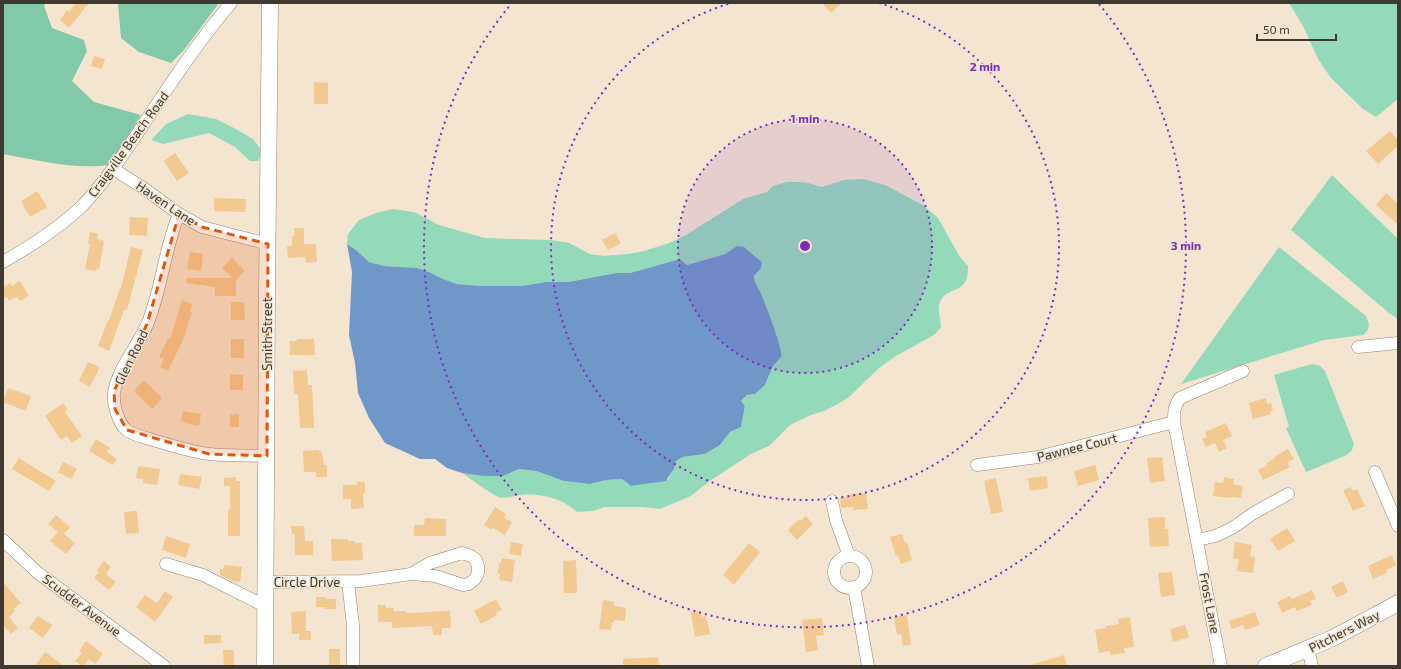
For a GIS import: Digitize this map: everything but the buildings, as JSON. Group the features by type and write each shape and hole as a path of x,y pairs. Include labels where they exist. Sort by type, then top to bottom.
{"main road":[{"name":"Smith Street","path":"265,666 270,3"},
{"name":"Pitchers Way","path":"1266,666 1333,638 1398,603"}],"street":[{"name":"Craigville Beach Road","path":"3,262 40,240 88,199 113,169 204,37 231,3"},
{"name":"Haven Lane","path":"113,169 142,187 179,214 202,227 268,244"},
{"name":"Glen Road","path":"179,214 171,232 163,274 147,324 118,378 114,391 113,403 115,409 126,430 140,436 209,454 267,456"},
{"path":"1358,347 1398,343"},
{"path":"1174,422 1174,411 1180,398 1243,371"},
{"name":"Pawnee Court","path":"977,465 1038,457 1174,422"},
{"name":"Frost Lane","path":"1174,422 1222,666"},
{"path":"1375,472 1398,526"},
{"path":"1198,540 1215,536 1229,530 1252,514 1288,494"},
{"path":"832,501 836,520 849,556"},
{"name":"Scudder Avenue","path":"3,540 38,573 164,666"},
{"name":"Circle Drive","path":"266,582 348,582 374,580 412,574 435,576 463,585 469,584 475,579 478,573 478,566 476,560 471,556 462,553 430,563 412,574"},
{"path":"854,556 860,559 866,570 864,580 860,585 854,587 847,587 840,584 835,575 835,568 838,562 844,557 854,556"},
{"path":"166,564 203,575 265,606"},
{"name":"Circle Drive","path":"348,582 353,625 353,666"},
{"path":"854,587 868,666"},
{"path":"1308,649 1312,666"}],"highlighted area":[{"path":"179,214 202,227 268,244 267,456 209,454 127,430 115,409 114,391 147,324"}],"green space":[{"path":"3,3 46,3 44,6 52,28 84,40 87,51 72,81 94,102 141,115 109,165 69,165 3,154"},
{"path":"118,3 219,3 184,50 171,63 139,52 121,38"},
{"path":"1289,3 1398,3 1398,99 1376,117 1363,109 1331,78 1318,59 1303,26"},
{"path":"188,114 216,119 253,139 262,151 258,161 250,161 235,147 209,133 163,144 151,140 166,124"},
{"path":"1332,175 1398,239 1398,319 1291,230"},
{"path":"863,179 885,185 923,205 938,218 960,257 968,266 965,282 961,287 946,294 942,298 939,305 941,327 934,335 896,356 879,368 849,397 824,411 811,415 790,425 769,446 751,454 707,483 691,496 660,509 642,507 605,507 593,511 577,512 564,503 543,496 520,495 504,498 498,497 462,473 483,476 503,476 519,469 536,471 564,481 590,484 606,480 622,479 631,486 667,481 674,469 676,461 683,457 705,454 720,445 730,432 741,427 745,406 741,401 747,395 755,394 765,385 773,366 782,356 774,326 754,279 754,276 758,272 762,262 747,249 737,246 725,254 687,265 680,259 630,273 615,273 568,282 546,282 521,286 481,286 457,284 417,268 384,266 369,262 347,244 348,234 359,220 376,213 393,209 414,212 439,225 485,238 551,240 569,243 590,254 604,256 627,254 644,251 669,243 686,235 743,199 767,192 773,186 787,182 804,182 822,187 844,180"},
{"path":"1279,247 1366,316 1369,324 1368,330 1363,335 1324,340 1181,384"},
{"path":"1312,364 1320,366 1325,371 1354,444 1352,450 1347,455 1306,472 1286,428 1289,427 1274,375"}],"water":[{"path":"347,244 369,262 384,266 417,268 457,284 481,286 521,286 546,282 568,282 616,273 630,273 680,259 687,265 725,254 737,246 744,247 762,262 761,268 754,276 754,279 774,326 782,356 773,366 765,385 755,394 747,395 741,401 745,406 741,427 730,432 720,445 705,454 683,457 676,461 674,469 667,481 631,486 622,479 606,480 590,484 564,481 536,471 519,469 503,476 483,476 462,473 447,468 435,459 420,459 385,443 369,418 358,393 355,363 349,335 352,272"}]}
